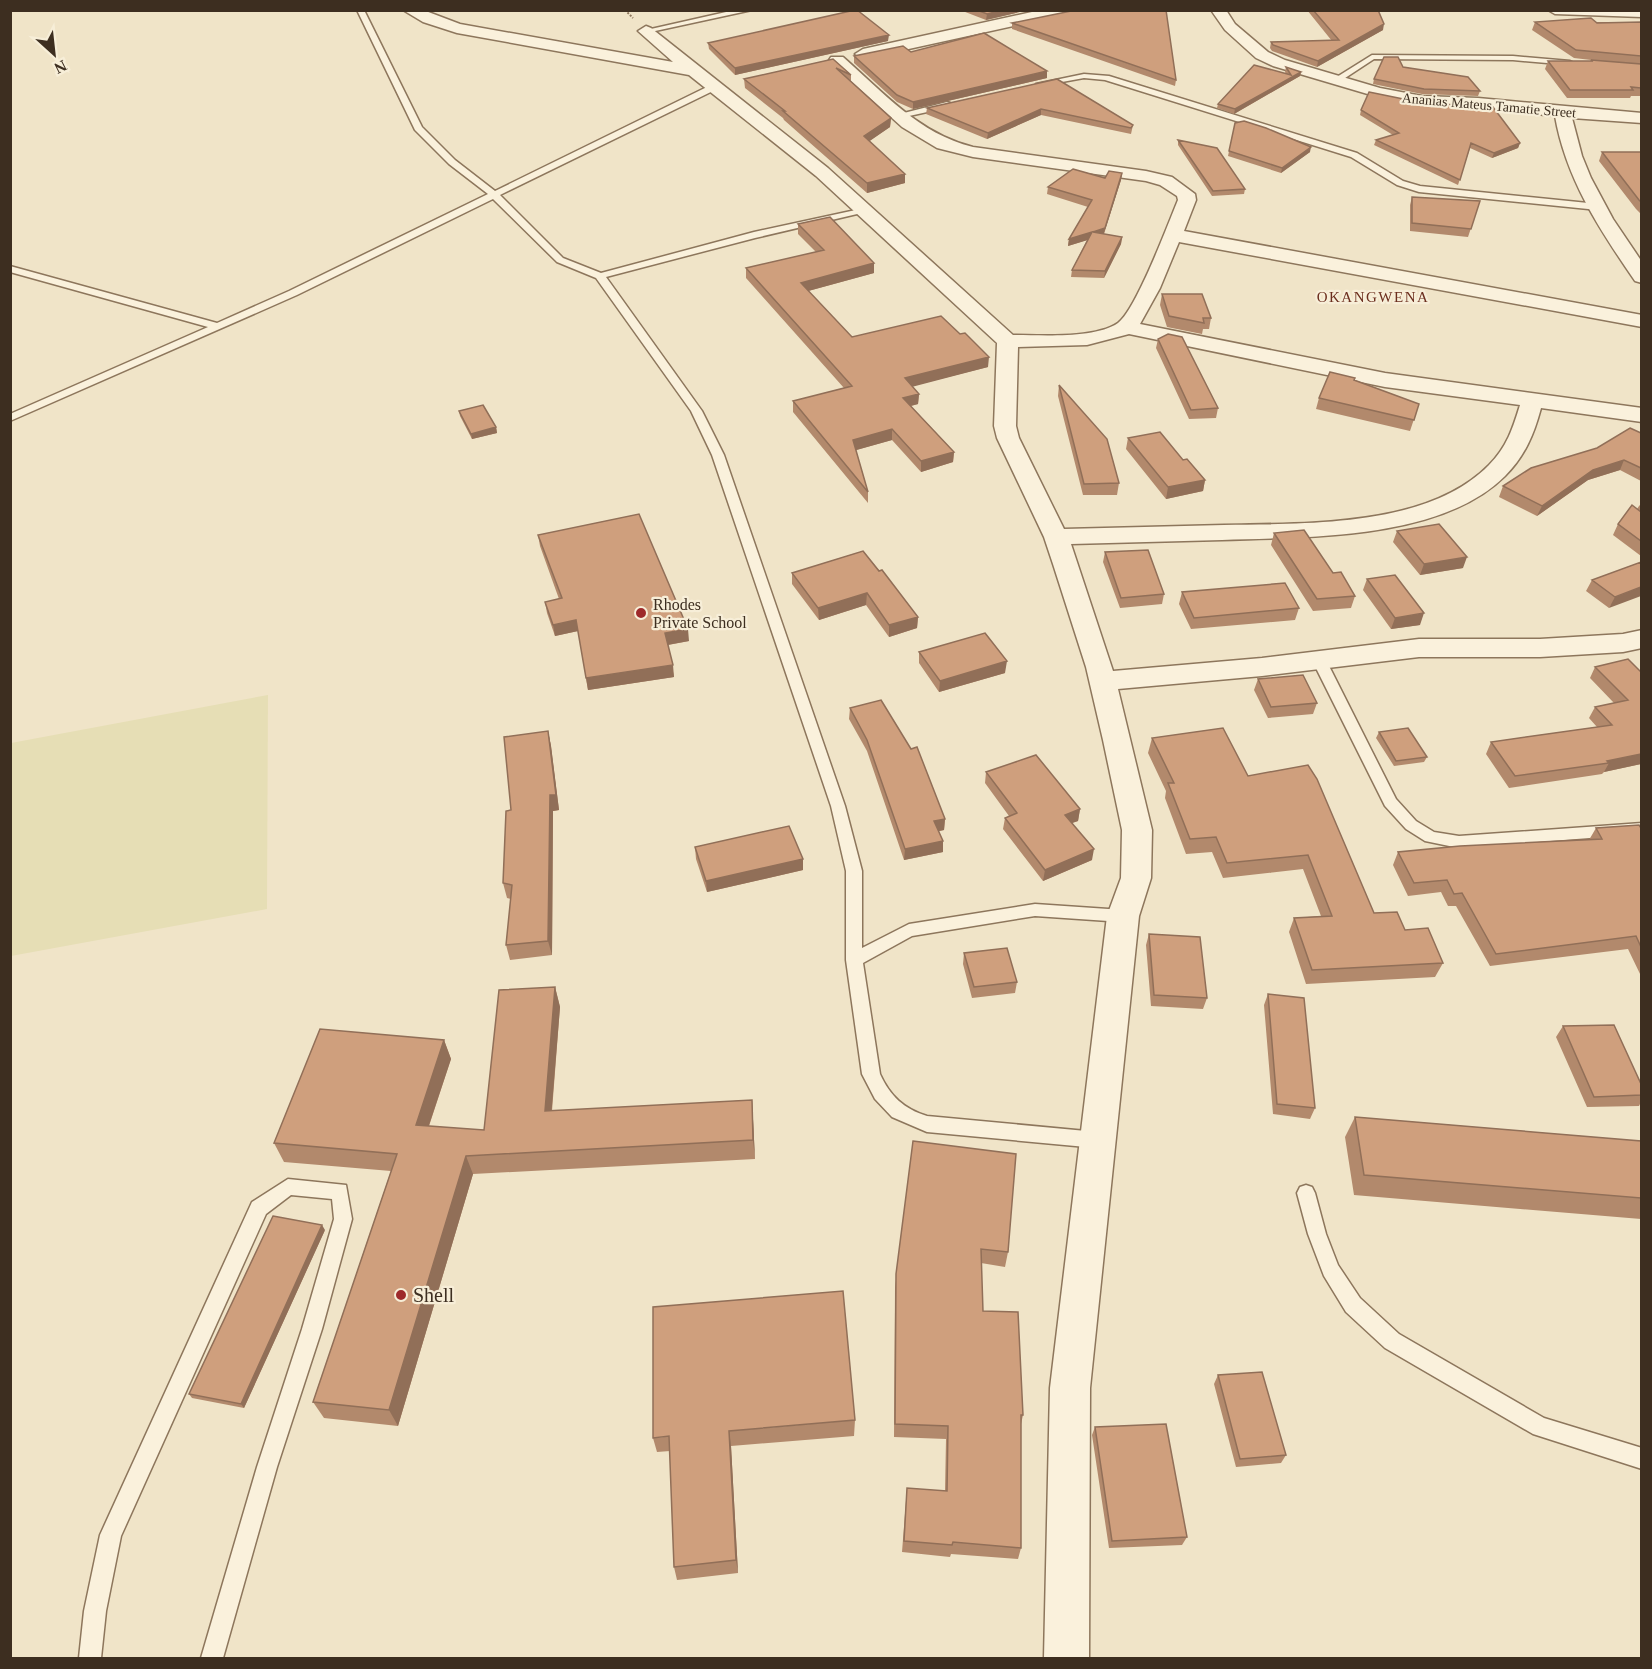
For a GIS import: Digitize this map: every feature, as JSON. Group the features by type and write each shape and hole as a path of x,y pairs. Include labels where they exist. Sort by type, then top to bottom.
{"street":[{"path":"410,10 428,19 457,28 715,80"},
{"path":"1075,10 1050,13 831,61 932,139 959,149 1146,176 1166,181 1186,194 1187,200 1172,235 1127,327"},
{"name":"Ananias Mateus Tamatie Street","path":"1218,10 1230,27 1262,55 1279,63 1377,92 1422,101 1478,103 1641,118"},
{"path":"1555,10 1641,13"},
{"path":"646,31 715,80 822,172 1008,341 1101,336 1127,327 1328,369 1532,401 1641,415"},
{"path":"1563,112 1566,139 1574,159 1613,236 1641,277"},
{"path":"1172,235 1641,321"},
{"path":"1008,341 1005,426 1008,438 1056,537 1102,681 1137,830 1136,878 1123,916 1070,1388 1067,1659"},
{"path":"1056,537 1348,527 1422,511 1453,500 1490,477 1517,447 1532,401"},
{"path":"1102,681 1262,667 1419,648 1540,648 1623,643 1641,639"}],"lane":[{"path":"360,10 417,128 452,162 493,194 560,260 600,276 696,411 718,455 837,806 854,871 854,960 871,1074 878,1091 889,1107 907,1118 927,1124 1097,1140"},
{"path":"646,31 750,10"},
{"path":"1336,80 1372,57 1513,58 1583,64"},
{"path":"1035,85 1072,77 1095,76 1354,155 1400,183 1419,189 1598,207"},
{"path":"10,418 387,248 715,80"},
{"path":"900,115 956,102"},
{"path":"600,276 754,235 865,211"},
{"path":"10,269 217,326"},
{"path":"1319,660 1390,802 1411,825 1431,837 1459,842 1641,828"},
{"path":"854,960 909,930 921,928 1035,910 1123,916"},
{"path":"90,1659 95,1611 111,1535 259,1208 288,1187 340,1191 343,1219 312,1329 267,1467 212,1659"},
{"path":"1305,1193 1331,1270 1353,1305 1392,1341 1540,1427 1641,1459"}],"shaded area":[{"path":"268,695 267,909 11,956 11,743"}],"building":[{"path":"857,10 889,35 735,68 708,43"},
{"path":"977,10 1003,10 987,14"},
{"path":"1076,10 1166,10 1176,80 1012,23"},
{"path":"1313,10 1378,10 1384,24 1318,61 1273,45 1271,42 1339,40"},
{"path":"1591,18 1597,23 1641,22 1641,56 1576,50 1535,22"},
{"path":"984,33 1047,71 913,102 897,95 854,56 903,46 911,52"},
{"path":"1384,57 1398,57 1403,67 1468,77 1480,91 1424,89 1374,79"},
{"path":"833,59 851,75 836,68 891,118 864,136 905,174 867,183 783,111 785,111 744,79"},
{"path":"1591,60 1641,64 1641,88 1570,90 1548,61 1593,61"},
{"path":"1254,65 1291,75 1286,67 1301,72 1235,109 1218,104"},
{"path":"1057,79 1133,125 1131,128 1041,109 988,133 927,108"},
{"path":"1369,92 1423,103 1493,107 1520,143 1494,153 1471,143 1460,180 1376,140 1399,133 1361,110"},
{"path":"1244,121 1311,147 1282,168 1229,151 1235,123"},
{"path":"1178,140 1217,148 1245,189 1213,191"},
{"path":"1602,152 1641,152 1641,202 1639,200"},
{"path":"1073,169 1105,178 1109,171 1122,173 1105,228 1093,232 1122,237 1105,271 1072,270 1092,232 1069,239 1092,200 1048,187"},
{"path":"1412,197 1480,201 1471,229 1412,223"},
{"path":"830,217 874,263 801,283 852,337 941,316 960,334 965,333 989,357 905,378 919,394 903,398 954,452 921,461 892,429 853,440 868,492 793,401 852,386 746,268 824,250 798,224"},
{"path":"1162,294 1202,294 1211,318 1203,318 1204,323 1169,316"},
{"path":"1168,334 1182,337 1218,408 1191,410 1158,339"},
{"path":"1330,372 1355,378 1354,380 1419,404 1414,420 1319,398"},
{"path":"1059,385 1107,439 1119,483 1084,484"},
{"path":"483,405 496,427 471,434 459,411"},
{"path":"1630,428 1641,433 1641,468 1624,460 1593,470 1542,506 1503,486 1531,468 1597,448"},
{"path":"1160,432 1183,460 1187,459 1205,480 1168,487 1128,438"},
{"path":"1632,505 1641,512 1641,541 1618,524"},
{"path":"639,514 688,629 665,633 673,665 586,678 576,620 553,625 545,602 562,598 538,535"},
{"path":"1439,524 1467,557 1424,564 1397,531"},
{"path":"1304,530 1333,573 1341,572 1355,596 1317,599 1274,533"},
{"path":"1148,550 1164,594 1121,598 1105,552"},
{"path":"863,551 879,571 882,570 918,617 889,625 867,593 818,608 792,573"},
{"path":"1641,562 1641,587 1615,597 1592,580"},
{"path":"1395,575 1424,613 1395,618 1367,579"},
{"path":"1285,583 1299,608 1194,618 1182,592"},
{"path":"985,633 1007,661 940,681 919,652"},
{"path":"1628,659 1641,672 1641,754 1607,761 1609,763 1515,776 1491,742 1612,725 1595,707 1628,700 1595,667"},
{"path":"1303,675 1317,703 1271,707 1258,679"},
{"path":"881,700 911,749 917,747 945,819 934,821 943,841 905,849 867,740 850,708"},
{"path":"1223,728 1248,776 1308,765 1317,779 1374,913 1397,912 1405,930 1428,928 1443,963 1312,970 1294,918 1332,916 1308,855 1227,863 1216,837 1190,839 1168,783 1174,783 1152,738"},
{"path":"1408,728 1427,757 1396,761 1379,732"},
{"path":"548,731 556,795 550,795 548,941 506,945 512,885 503,883 506,811 511,810 504,737"},
{"path":"1036,755 1080,809 1065,815 1094,849 1045,870 1005,818 1017,813 986,772"},
{"path":"1639,825 1641,828 1641,947 1636,936 1496,954 1462,893 1454,894 1447,880 1414,883 1398,852 1460,846 1602,839 1596,828"},
{"path":"789,826 803,859 706,881 695,847"},
{"path":"1149,934 1200,937 1207,998 1154,995"},
{"path":"1007,948 1017,982 974,987 964,953"},
{"path":"555,987 545,1111 752,1100 753,1140 466,1156 389,1410 313,1402 397,1154 274,1143 320,1029 444,1040 416,1125 484,1130 499,990"},
{"path":"1268,994 1304,998 1315,1108 1277,1104"},
{"path":"1614,1025 1641,1084 1641,1095 1594,1097 1563,1026"},
{"path":"1355,1117 1641,1141 1641,1198 1364,1175"},
{"path":"913,1141 1016,1154 1008,1252 981,1249 983,1311 1018,1312 1023,1415 1021,1415 1021,1548 953,1542 952,1545 904,1541 907,1488 947,1491 948,1426 895,1424 896,1274"},
{"path":"273,1216 322,1225 241,1404 189,1394"},
{"path":"843,1291 855,1420 729,1431 736,1560 674,1567 669,1436 653,1438 653,1307"},
{"path":"1262,1372 1286,1455 1240,1459 1218,1375"},
{"path":"1166,1424 1187,1537 1112,1541 1095,1427"}],"place":[{"name":"Rhodes Private School","path":"641,613"},
{"name":"Shell","path":"401,1295"}],"district":[{"name":"OKANGWENA","path":"1373,297"}]}
